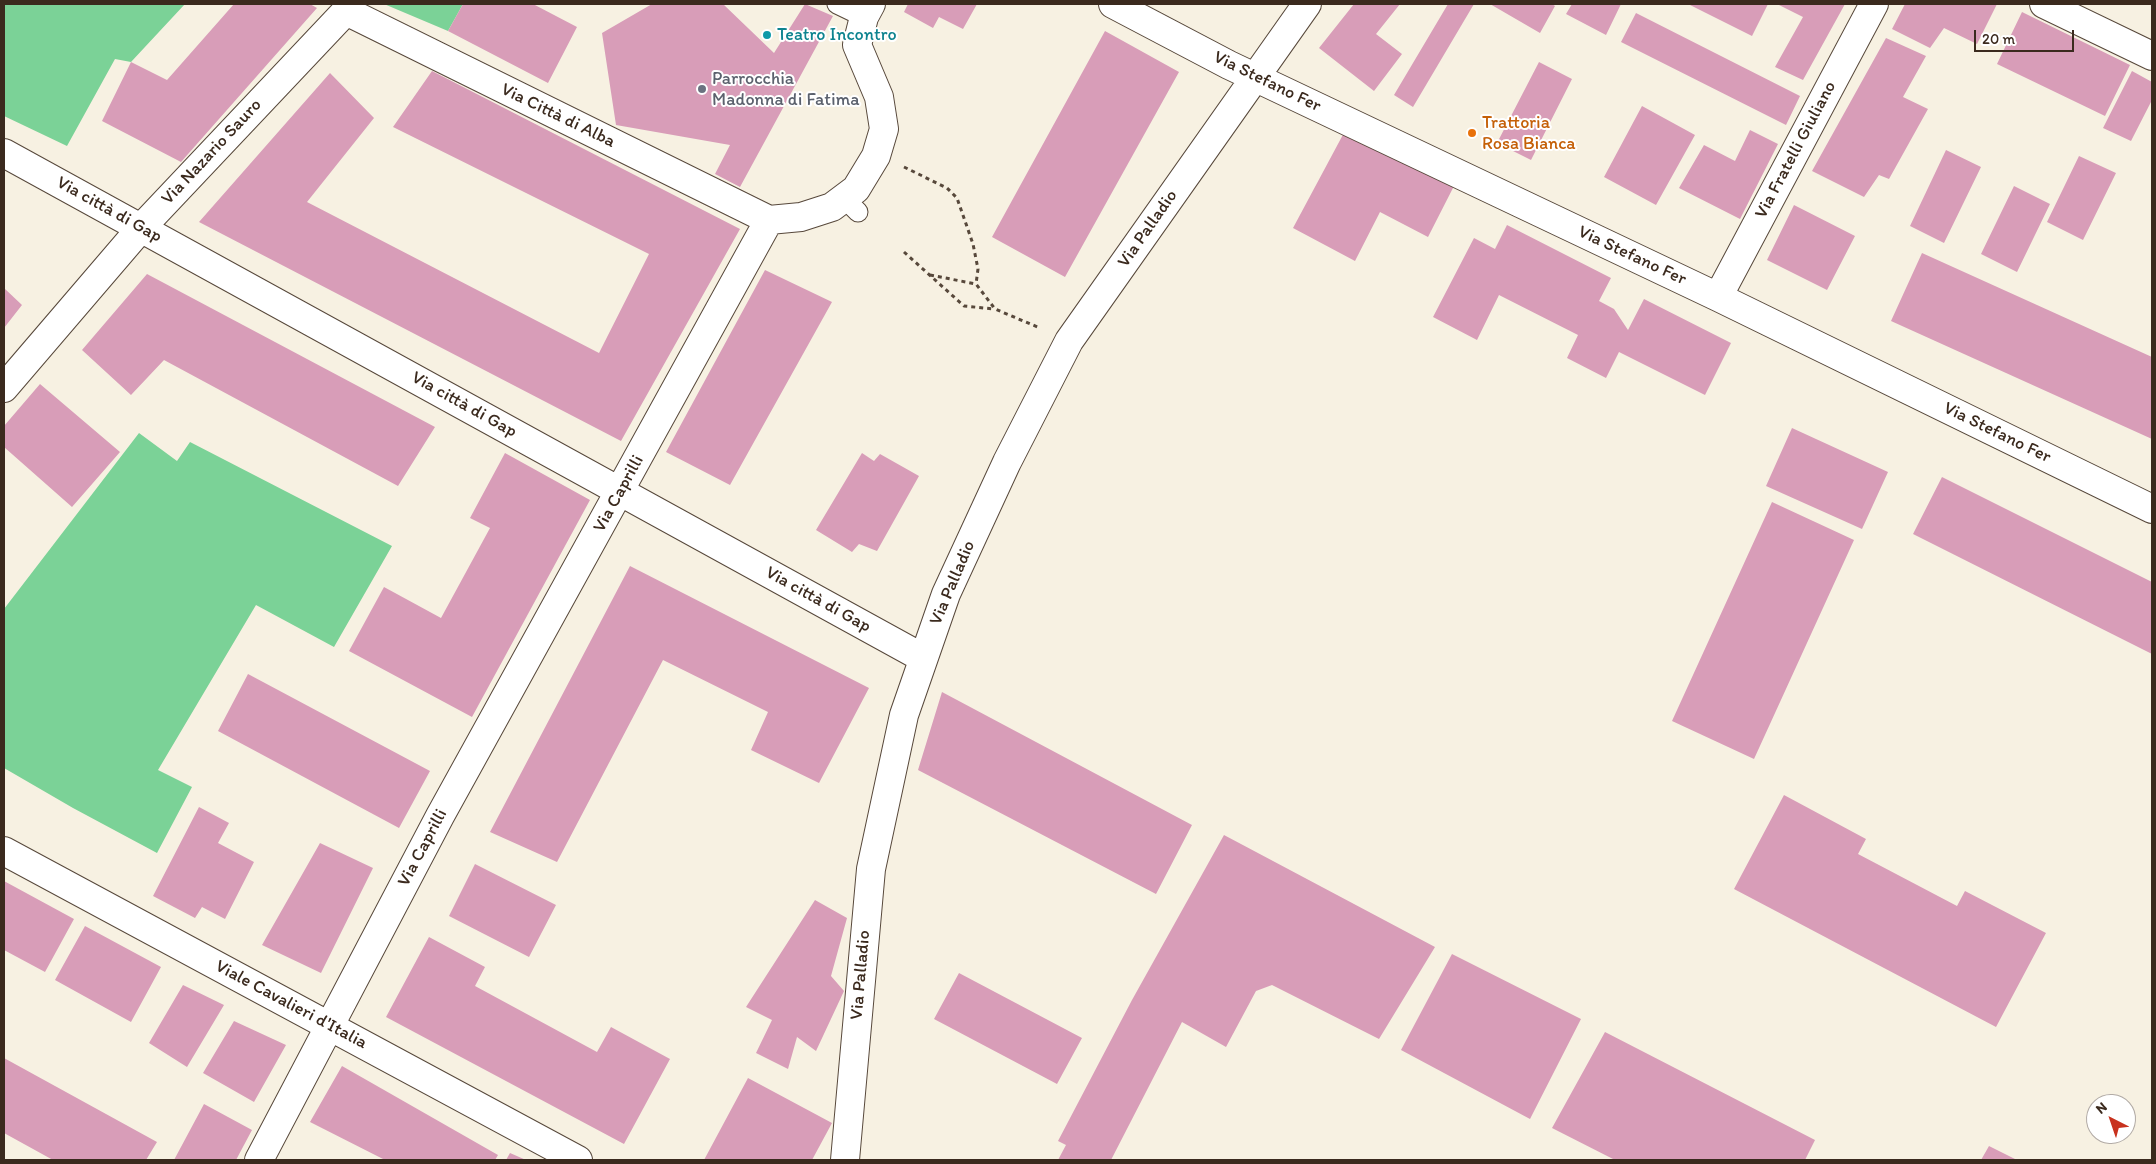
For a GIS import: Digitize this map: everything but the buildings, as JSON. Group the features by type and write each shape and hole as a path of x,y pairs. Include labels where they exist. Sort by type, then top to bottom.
{"street":[{"name":"Via Stefano Fer","path":"1113,4 1257,78 1718,297 2152,509"},
{"name":"Via Palladio","path":"845,1160 871,869 904,715 946,594 1006,462 1069,341 1257,78 1307,4"},
{"name":"Via Fratelli Giuliano","path":"1718,297 1874,4"},
{"path":"2044,4 2152,56"},
{"path":"769,220 801,217 832,207 851,205 856,189 876,156 884,129 879,97 857,45 868,10"},
{"name":"Via Città di Alba","path":"346,11 769,220"},
{"name":"Via Nazario Sauro","path":"4,388 141,228 346,11"},
{"name":"Via città di Gap","path":"4,153 923,658"},
{"name":"Via Caprilli","path":"259,1160 436,825 769,220"},
{"name":"Viale Cavalieri d'Italia","path":"4,851 578,1160"}],"lane":[{"path":"837,4 868,10"}],"path":[{"path":"899,164 947,188 957,198 973,244 978,269 976,284"},
{"path":"904,252 964,306 995,309 1069,341"},
{"path":"930,275 976,284 995,309"}],"green space":[{"path":"4,4 185,4 131,62 115,59 67,146 4,116"},
{"path":"384,4 463,4 448,31"},
{"path":"139,433 177,461 190,442 392,546 334,647 256,605 158,770 192,787 157,853 4,768 4,609"}],"place":[{"name":"Teatro Incontro","path":"767,35"},
{"name":"Parrocchia Madonna di Fatima","path":"702,89"},
{"name":"Trattoria Rosa Bianca","path":"1472,133"}]}
